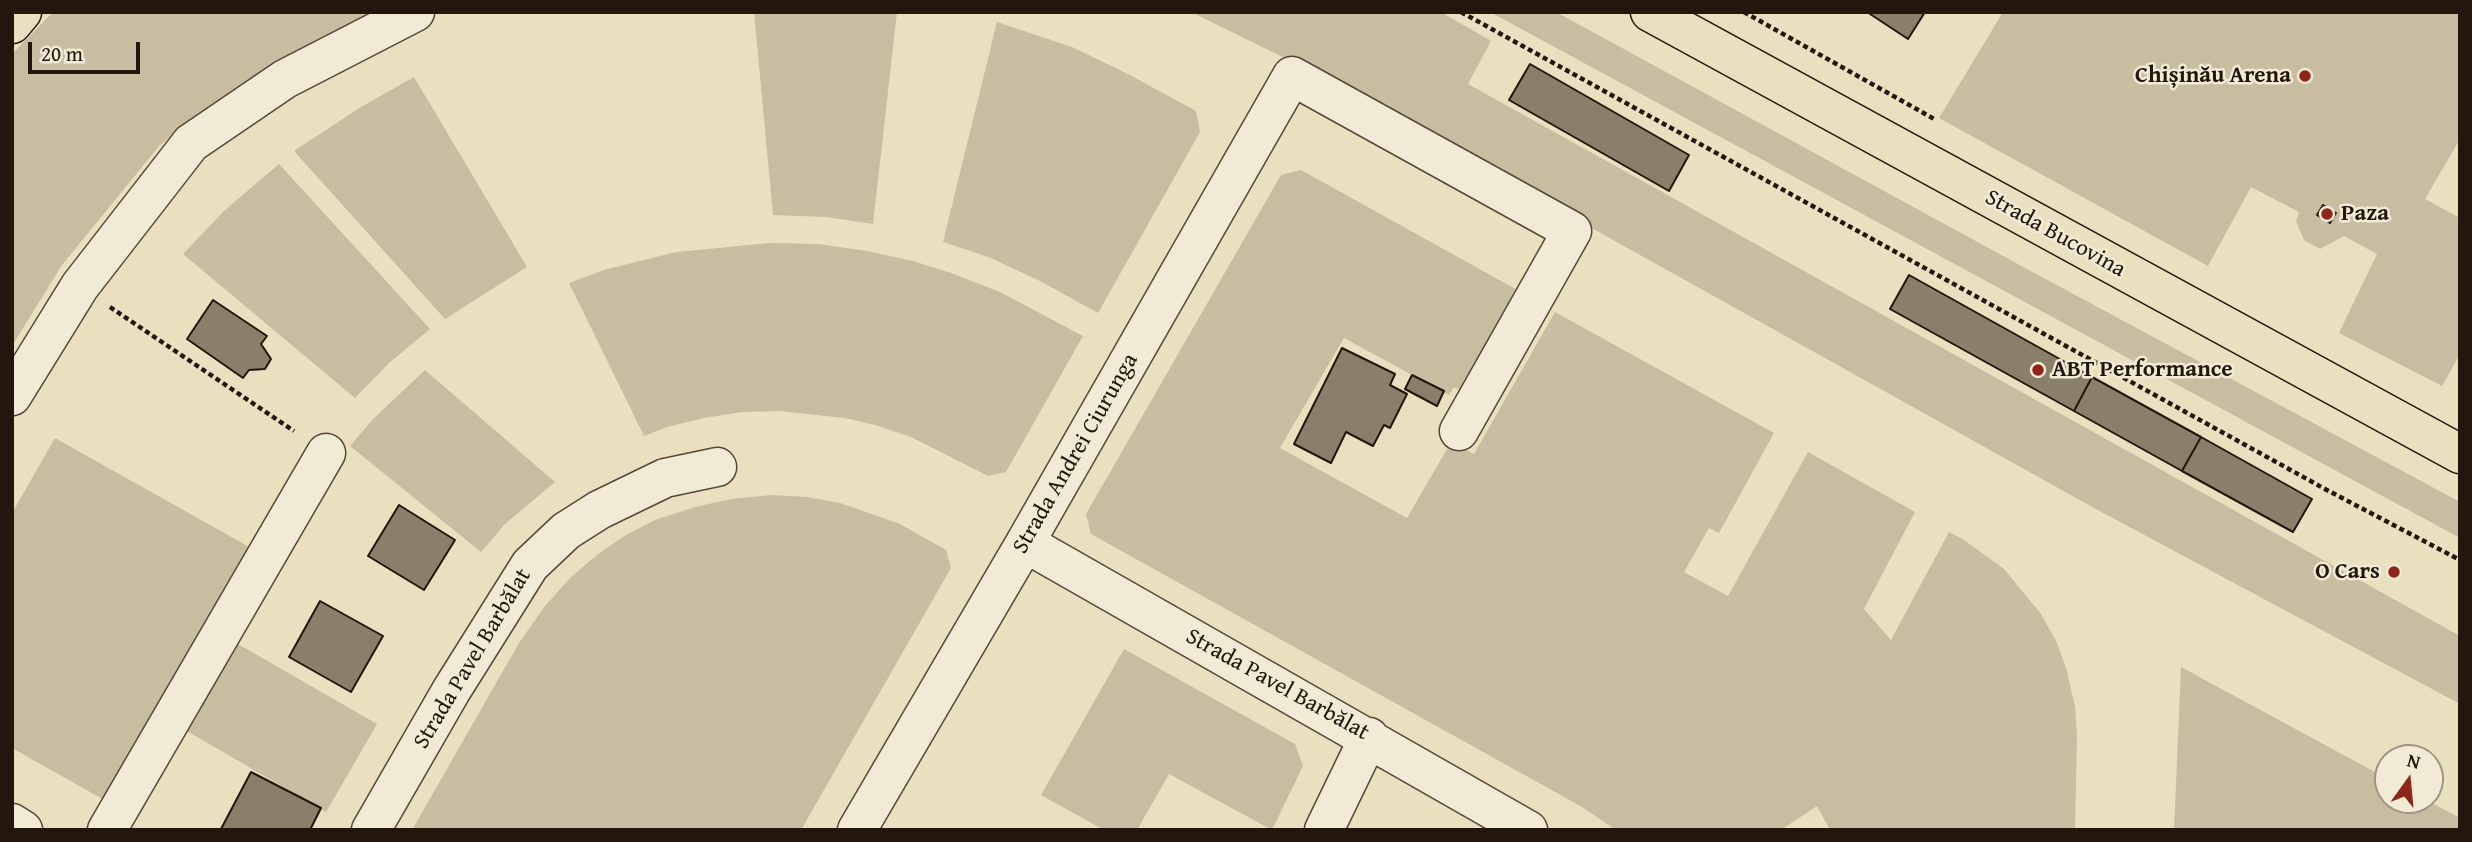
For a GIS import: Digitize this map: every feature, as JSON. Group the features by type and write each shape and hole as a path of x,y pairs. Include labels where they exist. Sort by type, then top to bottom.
{"main road":[{"path":"12,24 22,12"},
{"name":"Strada Bucovina","path":"1650,12 2460,454"}],"street":[{"path":"12,396 80,286 191,144 285,79 415,12"},
{"name":"Strada Andrei Ciurunga","path":"857,830 1026,543 1292,76 1572,231 1459,431"},
{"path":"107,830 327,453"},
{"name":"Strada Pavel Barbălat","path":"372,830 451,691 530,565 566,531 599,510 665,478 717,467"},
{"name":"Strada Pavel Barbălat","path":"1026,543 1528,830"},
{"path":"1324,830 1369,737"},
{"path":"12,823 23,830"}],"path":[{"path":"1461,12 2312,482 2460,560"},
{"path":"80,286 327,453"}],"shaded area":[{"path":"53,12 390,12 215,102 160,145 62,265 12,346 12,54"},
{"path":"754,12 897,12 873,224 826,217 773,215"},
{"path":"1191,12 1441,12 1491,41 1468,84 2460,636 2460,704 2094,508 1301,66"},
{"path":"1490,12 1556,12 2460,502 2460,538"},
{"path":"2003,12 2460,12 2460,139 2425,199 2460,218 2460,354 2442,386 2339,333 2377,254 2344,236 2320,249 2304,240 2296,221 2299,212 2251,187 2208,266 1939,118"},
{"path":"997,22 1072,47 1196,111 1200,132 1098,313 991,258 943,242"},
{"path":"414,77 527,267 445,319 294,151 361,107"},
{"path":"279,164 430,329 389,363 355,398 183,254 224,211"},
{"path":"1301,170 1521,292 1464,392 1454,387 1449,395 1344,338 1280,448 1407,518 1451,442 1474,454 1555,312 1774,433 1719,533 1709,528 1684,572 1728,596 1808,452 1915,512 1864,609 1891,640 1949,532 2004,569 2041,614 2057,643 2066,668 2075,706 2077,736 2075,830 1830,830 1817,806 1781,830 1616,830 1582,807 1091,534 1086,514 1281,175"},
{"path":"769,243 818,244 913,261 1000,292 1083,336 1006,472 988,476 911,437 875,425 845,418 779,411 742,412 704,418 644,436 569,283 607,269 677,252"},
{"path":"425,370 555,482 505,524 481,552 350,446 373,419"},
{"path":"55,438 251,548 106,801 12,748 12,513"},
{"path":"772,495 807,497 840,503 900,524 946,550 951,568 801,830 412,830 519,643 545,606 571,577 626,535 655,520 731,499"},
{"path":"231,640 377,724 326,812 180,727"},
{"path":"1124,649 1295,744 1303,766 1272,830 1169,774 1137,830 1104,830 1041,795"},
{"path":"2181,667 2374,771 2374,814 2444,814 2444,810 2460,818 2460,830 2174,830"}],"building":[{"path":"1867,12 1925,12 1908,39"},
{"path":"1530,64 1689,155 1669,191 1509,100"},
{"name":"Paza","path":"2323,205 2336,213 2330,223 2317,215"},
{"path":"1909,275 2092,377 2074,411 1890,309"},
{"path":"213,300 267,336 261,344 271,359 265,369 249,370 243,378 187,339"},
{"path":"1342,348 1395,374 1390,385 1407,394 1390,428 1384,425 1373,446 1346,432 1331,463 1294,444"},
{"path":"1412,375 1444,391 1437,406 1405,389"},
{"path":"2092,377 2201,437 2182,471 2074,411"},
{"path":"2201,437 2312,499 2293,532 2182,471"},
{"path":"399,505 455,540 424,590 368,556"},
{"path":"320,601 383,636 351,692 289,657"},
{"path":"251,772 321,808 310,830 221,829"}],"place":[{"name":"Chișinău Arena","path":"2305,76"},
{"name":"Paza","path":"2327,214"},
{"name":"ABT Performance","path":"2038,370"},
{"name":"O Cars","path":"2394,572"}]}
